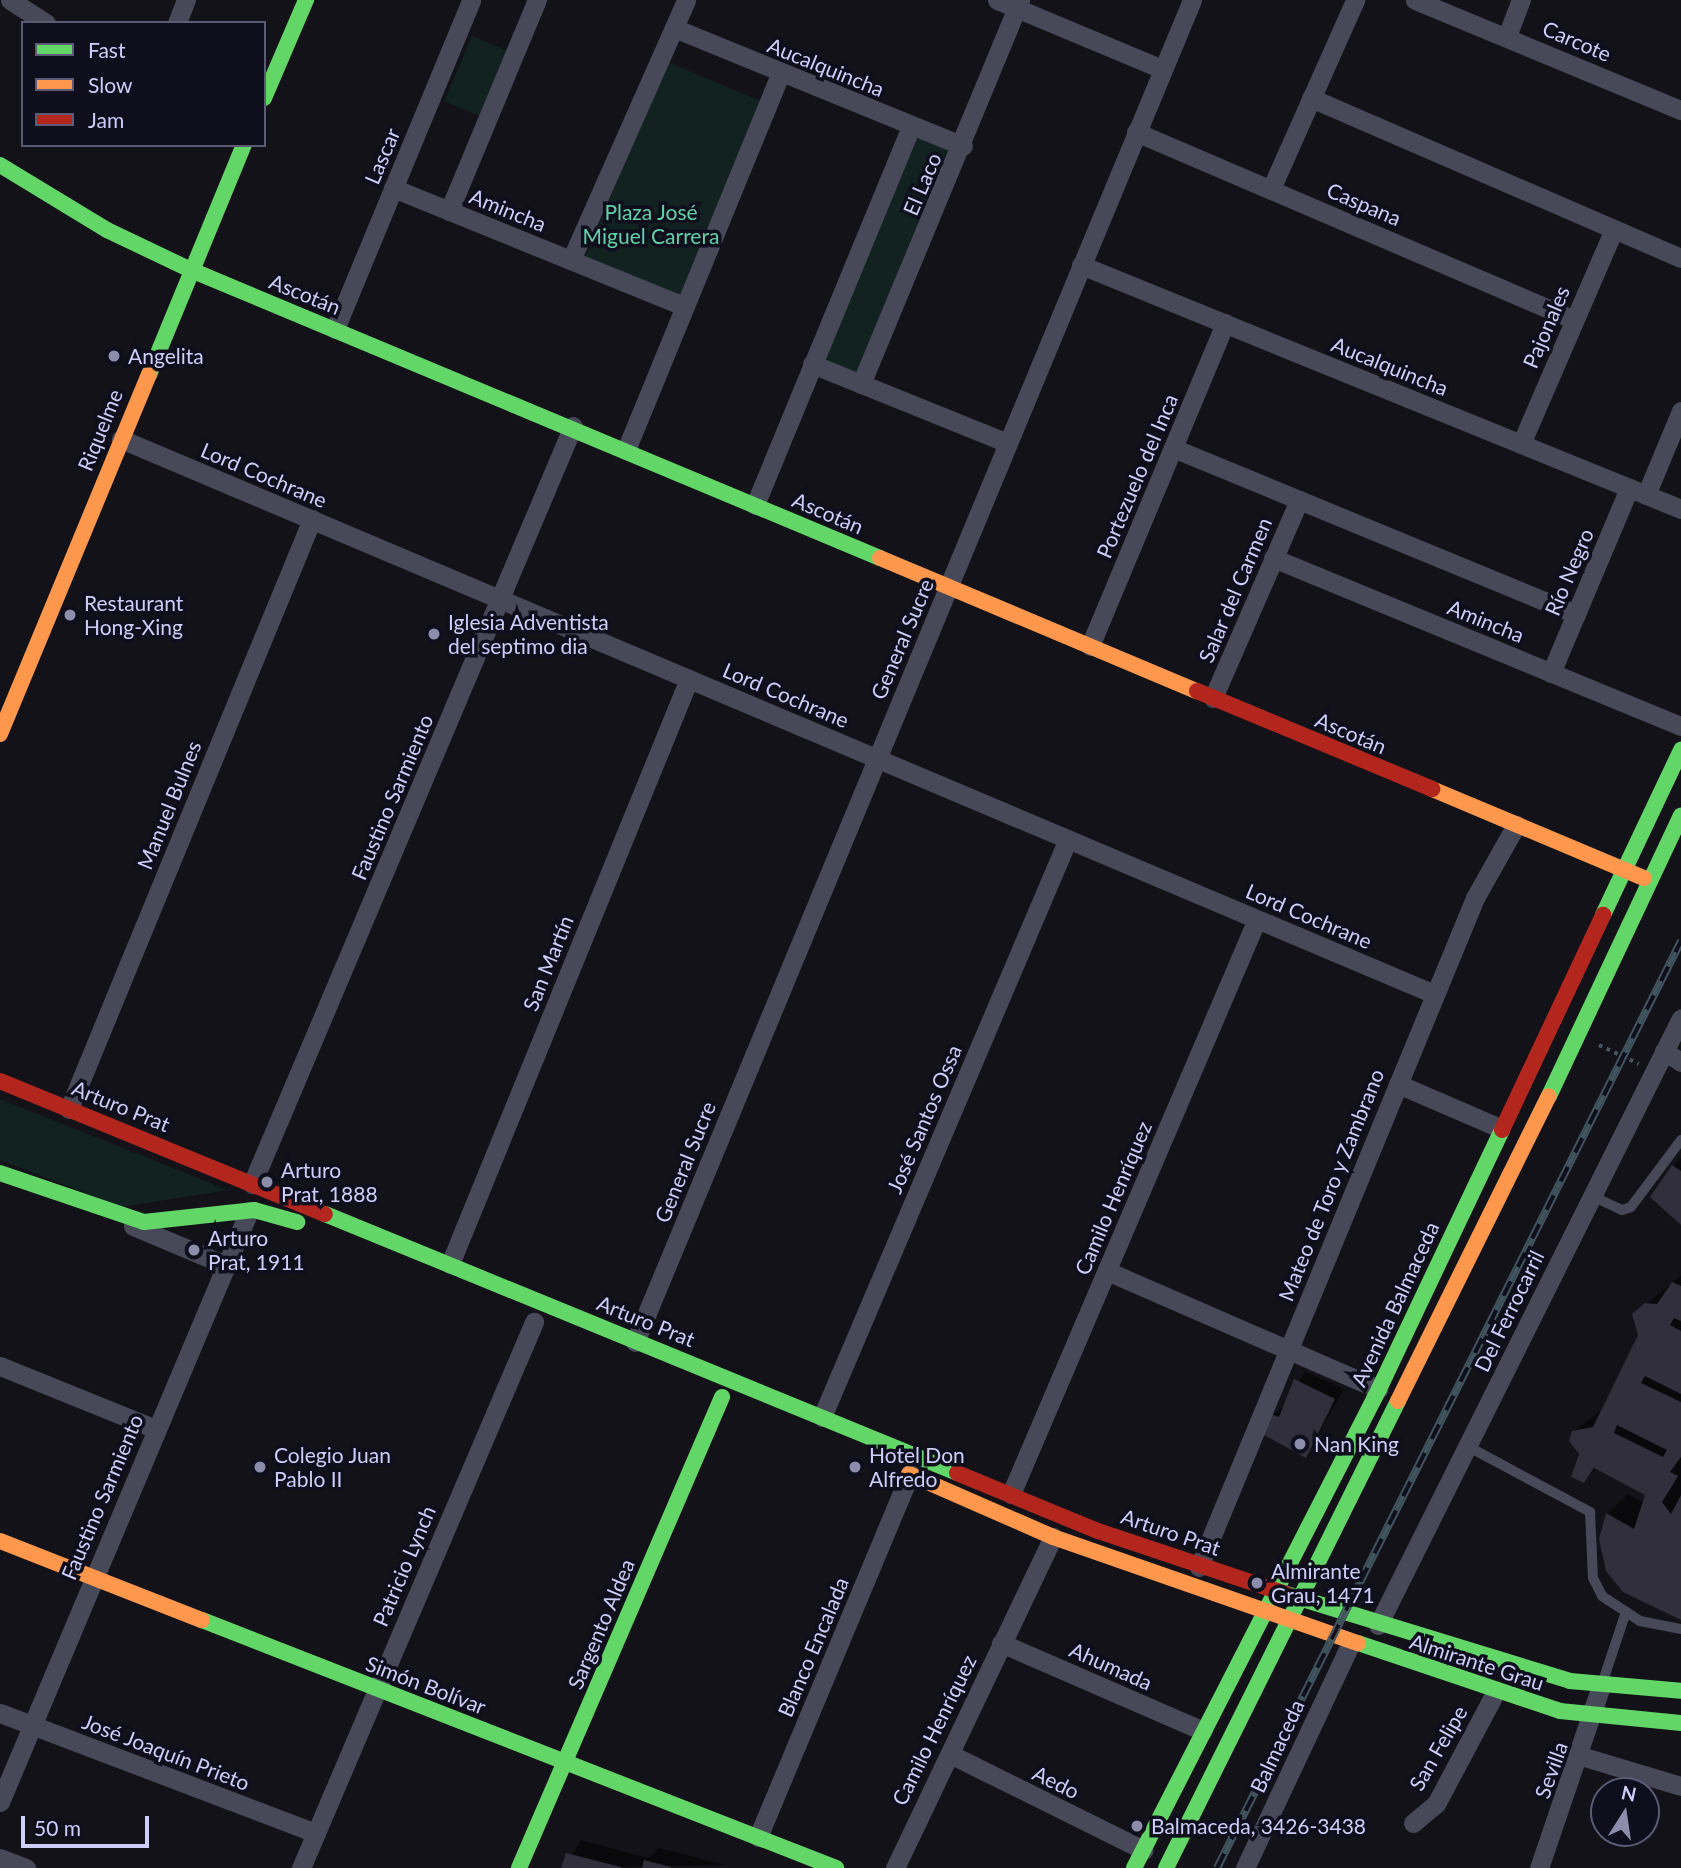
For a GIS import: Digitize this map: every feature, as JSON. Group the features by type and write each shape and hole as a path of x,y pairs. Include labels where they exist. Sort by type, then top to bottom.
{"main road":[{"path":"266,93 306,0"},
{"name":"Riquelme","path":"0,734 243,147"},
{"name":"Ascotán","path":"0,165 107,230 191,270 573,426 948,587 1650,881"},
{"name":"Avenida Balmaceda","path":"1138,1859 1203,1731 1279,1592 1379,1389 1622,869 1681,750"},
{"name":"Avenida Balmaceda","path":"1166,1868 1304,1598 1578,1035 1681,815"},
{"name":"Arturo Prat","path":"0,1081 450,1264 629,1353 822,1417 1199,1567 1279,1592"},
{"path":"0,1173 109,1216 168,1223 249,1211 276,1213 423,1275"},
{"name":"Arturo Prat","path":"669,1376 910,1474 1053,1537 1266,1613"},
{"name":"Sargento Aldea","path":"519,1868 722,1397"},
{"name":"Simón Bolívar","path":"0,1541 836,1868"},
{"name":"Almirante Grau","path":"1279,1592 1304,1598 1378,1625 1601,1686 1681,1691"},
{"name":"Almirante Grau","path":"1266,1613 1496,1692 1592,1716 1681,1723"}],"street":[{"path":"178,21 186,0"},
{"name":"Lascar","path":"335,329 471,0"},
{"path":"449,211 537,0"},
{"path":"571,260 686,0"},
{"path":"997,0 1019,4 1162,69"},
{"name":"General Sucre","path":"629,1353 1192,0"},
{"path":"1271,189 1355,0"},
{"name":"Carcote","path":"1415,0 1681,110"},
{"path":"1507,36 1521,0"},
{"path":"22,3 44,21"},
{"name":"El Laco","path":"861,384 963,146 1019,4"},
{"name":"Aucalquincha","path":"674,28 780,74 963,146"},
{"path":"626,450 780,74"},
{"path":"1311,98 1681,258"},
{"name":"El Laco","path":"755,505 911,126"},
{"name":"Caspana","path":"1136,132 1573,319"},
{"name":"Amincha","path":"393,188 684,306"},
{"name":"Pajonales","path":"1521,443 1614,229"},
{"name":"Aucalquincha","path":"1081,265 1681,509"},
{"name":"Portezuelo del Inca","path":"1090,646 1225,323"},
{"path":"812,365 1008,443"},
{"name":"Río Negro","path":"1551,673 1576,614 1681,411"},
{"name":"Faustino Sarmiento","path":"252,1184 573,426"},
{"name":"Lord Cochrane","path":"121,439 1434,994"},
{"name":"Amincha","path":"1173,448 1576,614"},
{"name":"Salar del Carmen","path":"1213,698 1298,500"},
{"name":"Manuel Bulnes","path":"69,1108 312,519"},
{"name":"Amincha","path":"1273,558 1681,726"},
{"name":"San Martín","path":"450,1264 689,679"},
{"name":"Mateo de Toro y Zambrano","path":"1199,1567 1475,898 1516,825"},
{"name":"José Santos Ossa","path":"822,1417 1068,839"},
{"name":"Camilo Henríquez","path":"1011,1494 1257,919"},
{"name":"Del Ferrocarril","path":"1378,1625 1681,1018"},
{"path":"1664,1051 1681,1062"},
{"path":"1398,1084 1500,1128"},
{"name":"Faustino Sarmiento","path":"0,1802 92,1577 249,1211"},
{"path":"109,1216 226,1265"},
{"path":"1107,1270 1379,1389"},
{"name":"Patricio Lynch","path":"302,1868 376,1688 534,1321"},
{"path":"0,1366 156,1429"},
{"name":"Blanco Encalada","path":"758,1838 910,1474"},
{"name":"Camilo Henríquez","path":"895,1868 1053,1537"},
{"name":"Ahumada","path":"1001,1643 1203,1731"},
{"name":"Balmaceda","path":"1245,1868 1351,1643"},
{"name":"Sevilla","path":"1539,1868 1581,1756 1601,1686"},
{"name":"San Felipe","path":"1413,1823 1436,1804 1496,1692"},
{"name":"José Joaquín Prieto","path":"0,1713 316,1833"},
{"name":"Aedo","path":"950,1754 1138,1859"},
{"path":"1581,1756 1681,1786"},
{"path":"0,1858 26,1868"}],"lane":[{"path":"1591,1196 1622,1210 1631,1207 1681,1140"},
{"path":"1467,1446 1590,1512 1593,1578 1602,1596 1626,1612 1681,1629"},
{"path":"1601,1686 1626,1612"}],"path":[{"path":"1578,1035 1654,1071"}],"green space":[{"path":"472,36 508,51 480,117 444,101"},
{"name":"Plaza José Miguel Carrera","path":"668,62 763,102 680,298 585,258"},
{"path":"916,134 948,147 856,375 824,362"},
{"path":"0,1099 228,1190 122,1207 0,1160"}],"building":[{"path":"1672,1165 1681,1171 1681,1225 1650,1197"},
{"path":"1672,1282 1681,1286 1681,1321 1674,1318 1670,1325 1681,1331 1681,1394 1645,1376 1641,1383 1681,1402 1681,1457 1670,1472 1678,1476 1662,1502 1671,1514 1681,1495 1681,1620 1623,1592 1606,1571 1599,1539 1606,1513 1634,1529 1645,1495 1594,1468 1584,1483 1571,1477 1579,1454 1569,1441 1572,1431 1593,1427 1638,1335 1632,1314 1645,1303 1657,1304","holes":["1617,1425 1667,1450 1663,1457 1614,1433"]},
{"path":"1294,1379 1335,1399 1306,1458 1262,1434 1271,1414 1279,1417"},
{"path":"566,1853 621,1867 621,1868 561,1868"},
{"path":"644,1860 671,1867 671,1868 642,1868"}],"railway":[{"path":"1217,1868 1681,941"}],"traffic: fast":[{"path":"266,93 306,0"},
{"path":"149,375 243,147"},
{"path":"0,165 107,230 191,270 880,558"},
{"path":"1603,915 1681,750"},
{"path":"1549,1096 1681,815"},
{"path":"1134,1868 1379,1389 1502,1130"},
{"path":"0,1173 144,1222 254,1210 297,1222"},
{"path":"325,1214 957,1473"},
{"path":"519,1868 722,1397"},
{"path":"1166,1868 1398,1401"},
{"path":"1286,1594 1570,1681 1681,1691"},
{"path":"202,1620 836,1868"},
{"path":"1358,1643 1560,1711 1681,1723"}],"traffic: slow":[{"path":"0,734 149,375"},
{"path":"880,558 1197,691"},
{"path":"1432,789 1644,878"},
{"path":"1398,1401 1549,1096"},
{"path":"909,1474 1053,1537 1358,1643"},
{"path":"0,1541 202,1620"}],"traffic: jam":[{"path":"1197,691 1432,789"},
{"path":"1502,1130 1603,915"},
{"path":"0,1081 325,1214"},
{"path":"957,1473 1098,1531 1286,1594"}],"place":[{"name":"Angelita","path":"114,356"},
{"name":"Restaurant Hong-Xing","path":"70,615"},
{"name":"Iglesia Adventista del septimo dia","path":"434,634"},
{"name":"Arturo Prat, 1888","path":"267,1182"},
{"name":"Arturo Prat, 1911","path":"194,1250"},
{"name":"Nan King","path":"1300,1444"},
{"name":"Colegio Juan Pablo II","path":"260,1467"},
{"name":"Hotel Don Alfredo","path":"855,1467"},
{"name":"Almirante Grau, 1471","path":"1257,1583"},
{"name":"Balmaceda, 3426-3438","path":"1137,1826"}]}
